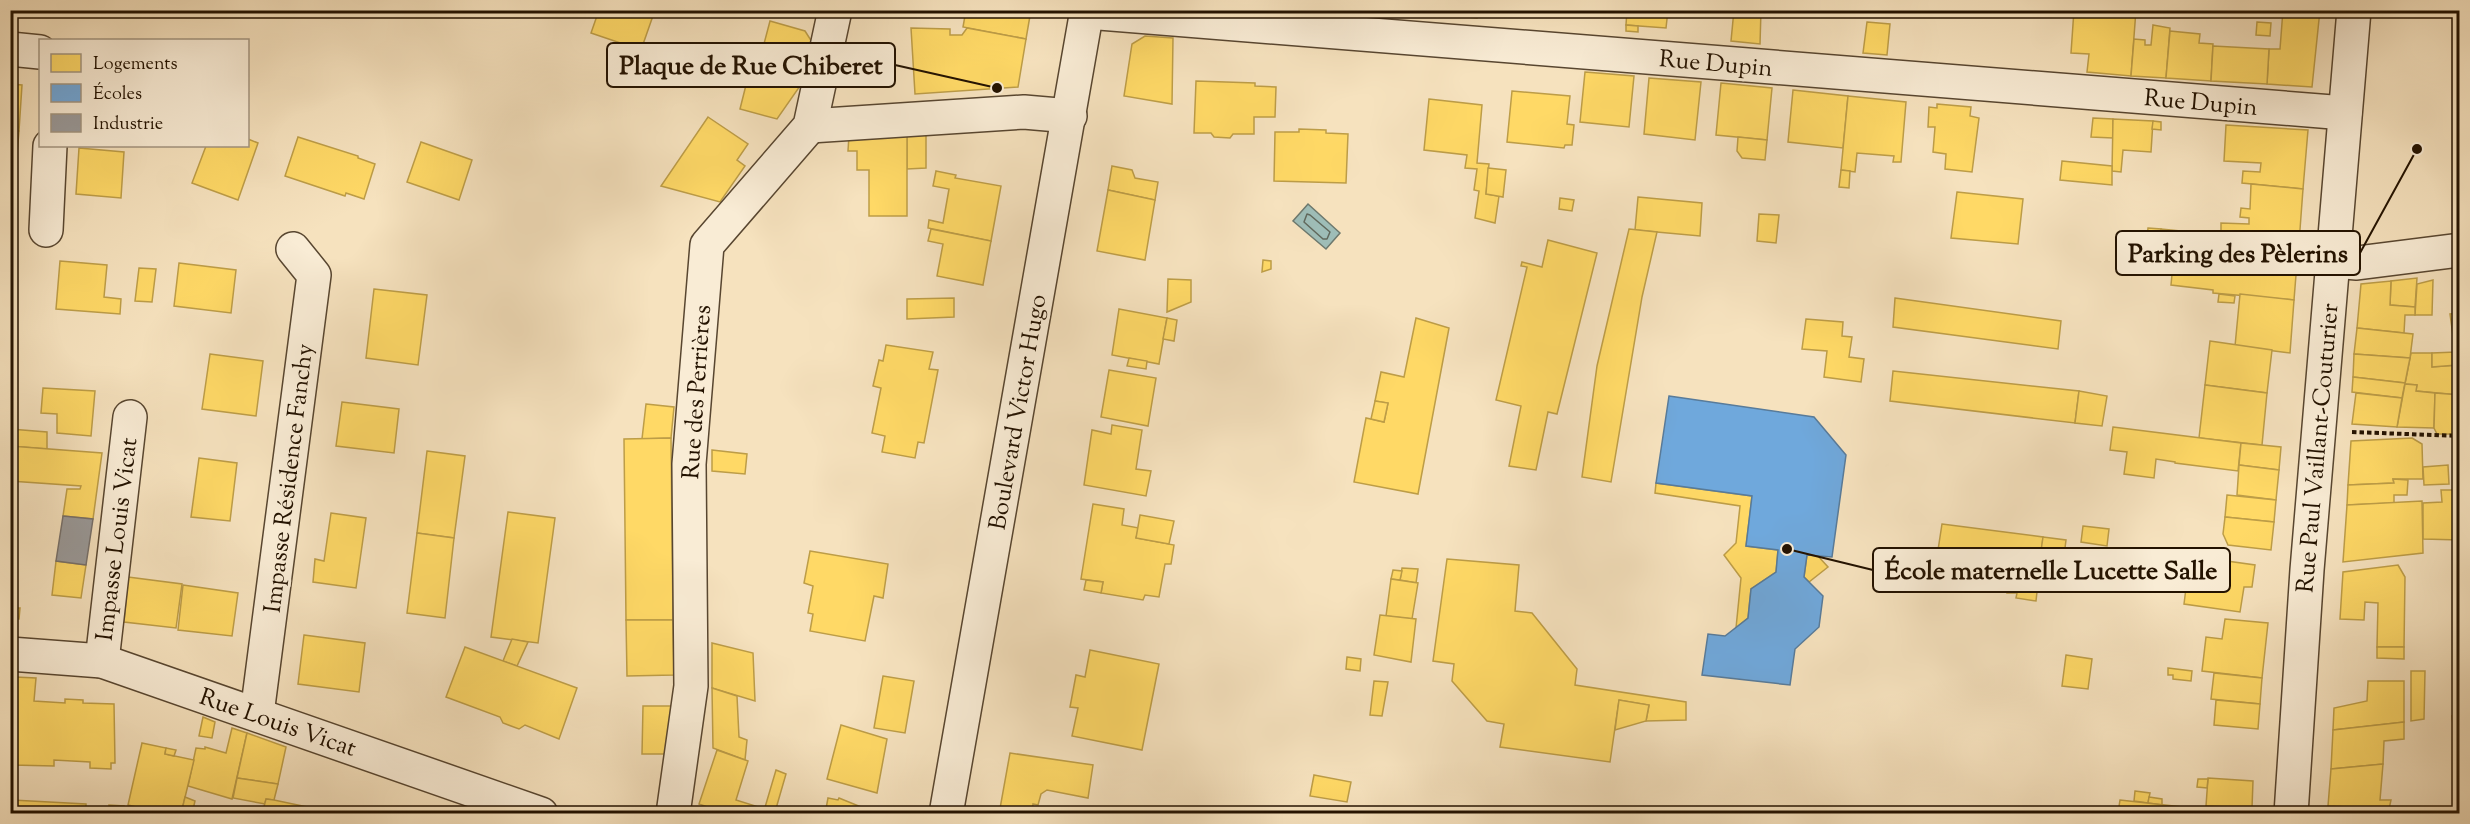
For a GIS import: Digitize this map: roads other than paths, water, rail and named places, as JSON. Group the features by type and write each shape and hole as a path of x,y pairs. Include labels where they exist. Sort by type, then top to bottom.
{"street":[{"name":"Rue des Perrières","path":"673,813 691,686 689,464 707,245 810,126 835,10"},
{"name":"Rue Paul Vaillant-Couturier","path":"2291,813 2296,716 2354,10"},
{"name":"Rue Dupin","path":"1087,11 2345,113"},
{"name":"Boulevard Victor Hugo","path":"946,813 1087,11"},
{"path":"10,49 39,52"},
{"path":"810,126 1024,112 1070,116"},
{"path":"46,230 50,147"},
{"name":"Impasse Résidence Fanchy","path":"257,714 314,275 293,249"},
{"path":"2333,261 2357,263 2460,250"},
{"name":"Impasse Louis Vicat","path":"102,661 130,417"},
{"name":"Rue Louis Vicat","path":"10,654 102,661 541,813"}],"water":[{"path":"1308,204 1340,233 1326,249 1293,221"}],"place":[{"name":"Plaque de Rue Chiberet","path":"997,88"},
{"name":"Parking des Pèlerins","path":"2417,149"},
{"name":"École maternelle Lucette Salle","path":"1787,549"}]}
